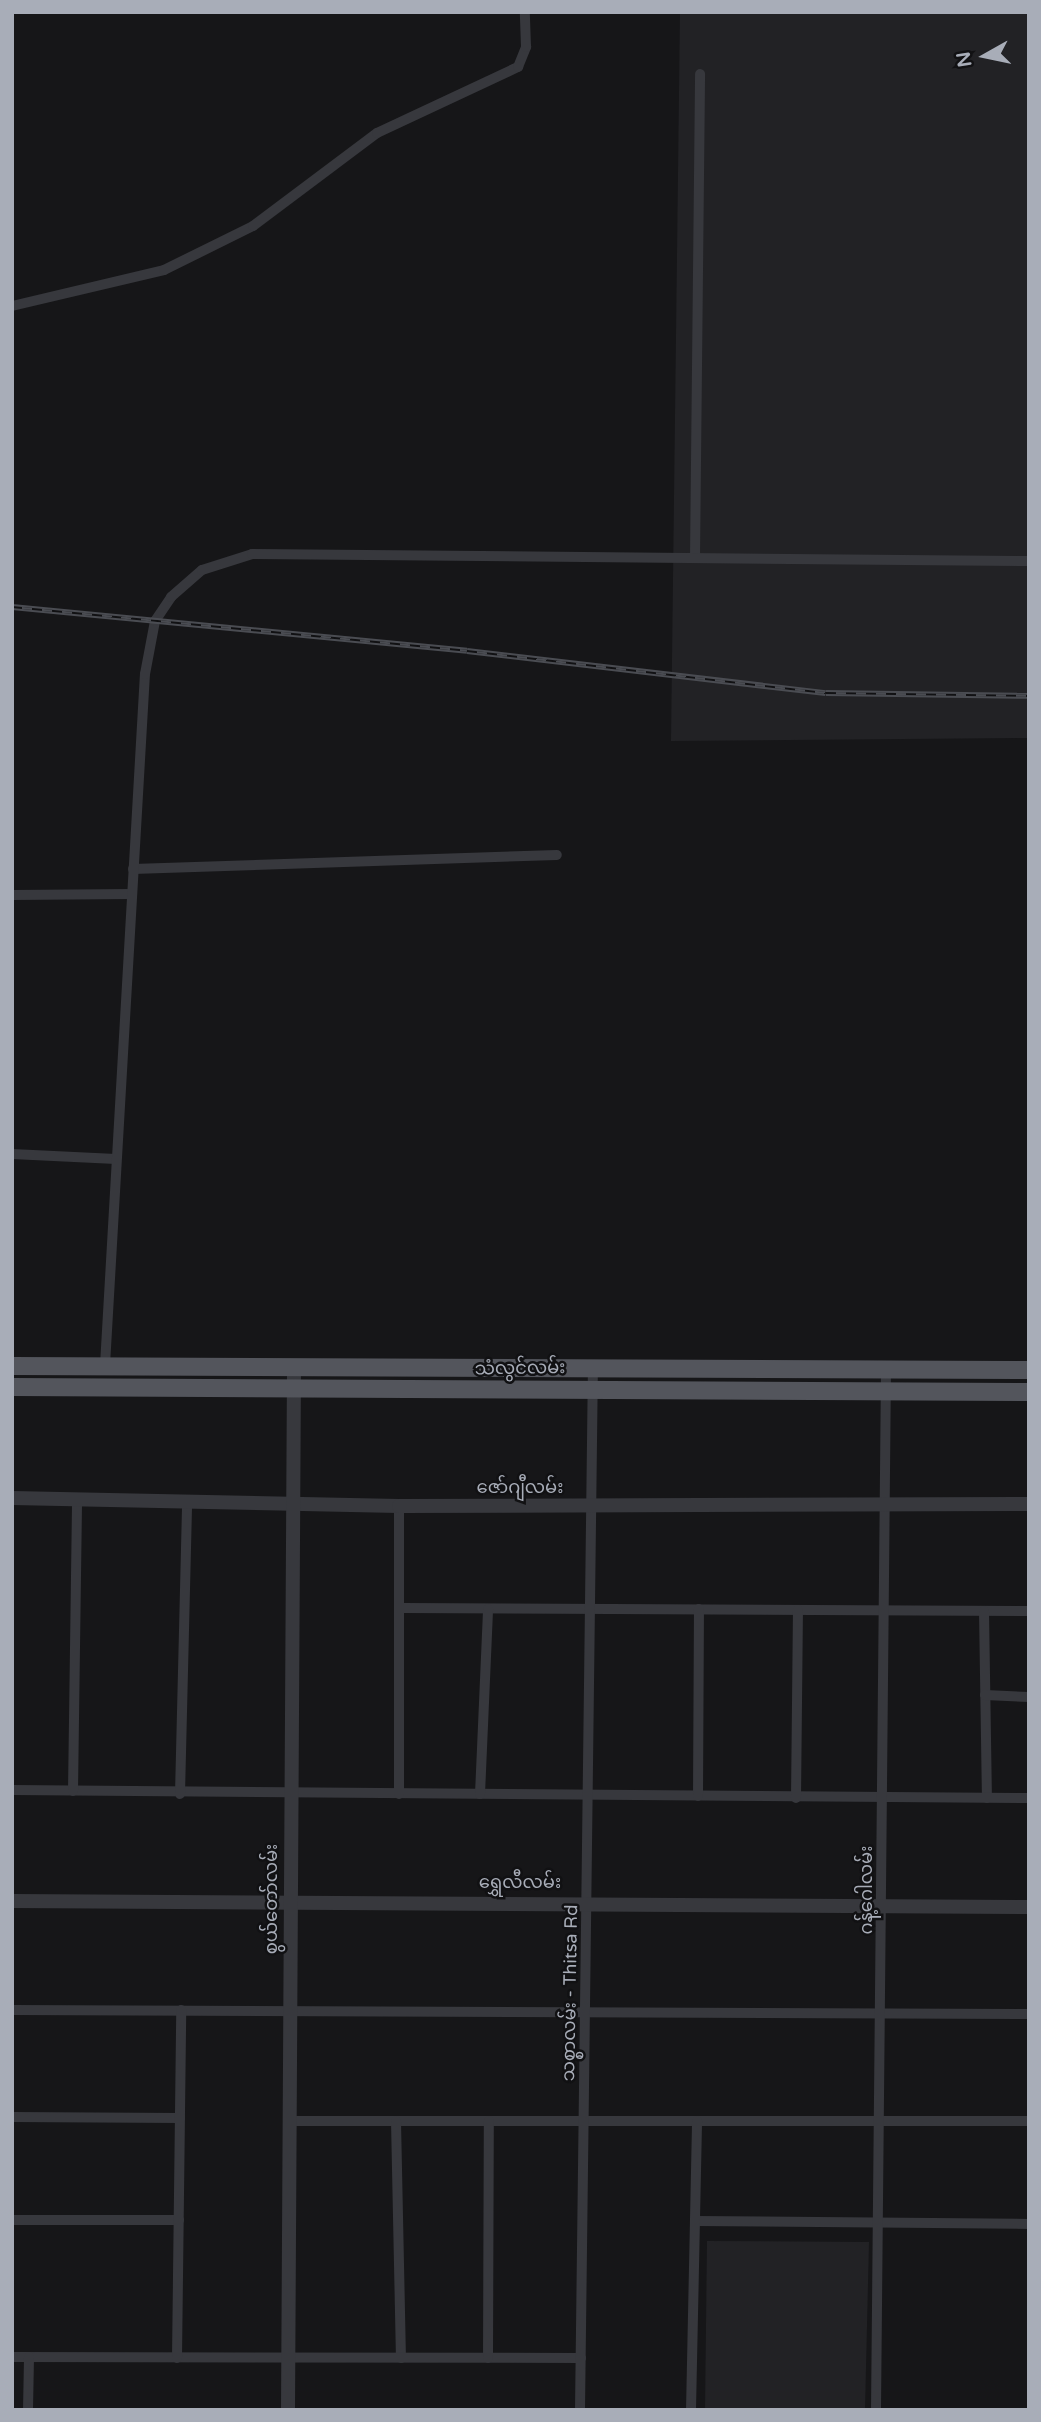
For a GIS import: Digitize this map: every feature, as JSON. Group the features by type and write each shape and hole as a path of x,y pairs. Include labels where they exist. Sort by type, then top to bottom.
{"main road":[{"name":"သံလွင်လမ်း","path":"12,1366 105,1365 294,1370 593,1367 1029,1370"},
{"name":"သံလွင်လမ်း","path":"12,1387 1029,1392"}],"street":[{"path":"12,306 163,270 253,226 377,133 518,67 526,47 525,12"},
{"path":"695,558 700,74"},
{"path":"105,1365 149,643 155,621 171,597 202,570 252,554 1029,561"},
{"path":"134,869 557,855"},
{"path":"12,895 132,894"},
{"path":"12,1154 116,1159"},
{"name":"သစ္စာလမ်း - Thitsa Rd","path":"580,2410 589,1902 593,1367"},
{"name":"စွယ်တော်လမ်း","path":"288,2410 290,1902 296,1501 294,1370"},
{"name":"ဂန့်ဂေါလမ်း","path":"876,2410 884,1907 886,1370"},
{"name":"ဇော်ဂျီလမ်း","path":"12,1498 187,1502 296,1501 399,1506 1029,1504"},
{"path":"73,1791 77,1499"},
{"path":"180,1794 187,1502"},
{"path":"399,1506 402,1608 399,1794"},
{"path":"402,1608 1029,1611"},
{"path":"480,1794 488,1609"},
{"path":"698,1796 699,1609"},
{"path":"796,1798 799,1610"},
{"path":"984,1611 987,1798"},
{"path":"985,1695 1029,1697"},
{"path":"12,1790 180,1794 1029,1798"},
{"name":"ရွှေလီလမ်း","path":"12,1901 589,1902 1029,1907"},
{"path":"12,2010 1029,2014"},
{"path":"177,2358 181,2010"},
{"path":"12,2118 180,2118"},
{"path":"289,2121 1029,2121"},
{"path":"396,2121 401,2358"},
{"path":"488,2358 489,2121"},
{"path":"691,2410 696,2121"},
{"path":"12,2221 179,2220"},
{"path":"695,2221 1029,2224"},
{"path":"12,2357 581,2358"},
{"path":"28,2410 29,2357"}],"shaded area":[{"path":"680,12 1029,12 1029,738 671,741"},
{"path":"707,2241 869,2242 865,2410 705,2410"}],"railway":[{"path":"12,607 467,651 826,693 1029,696"}]}
